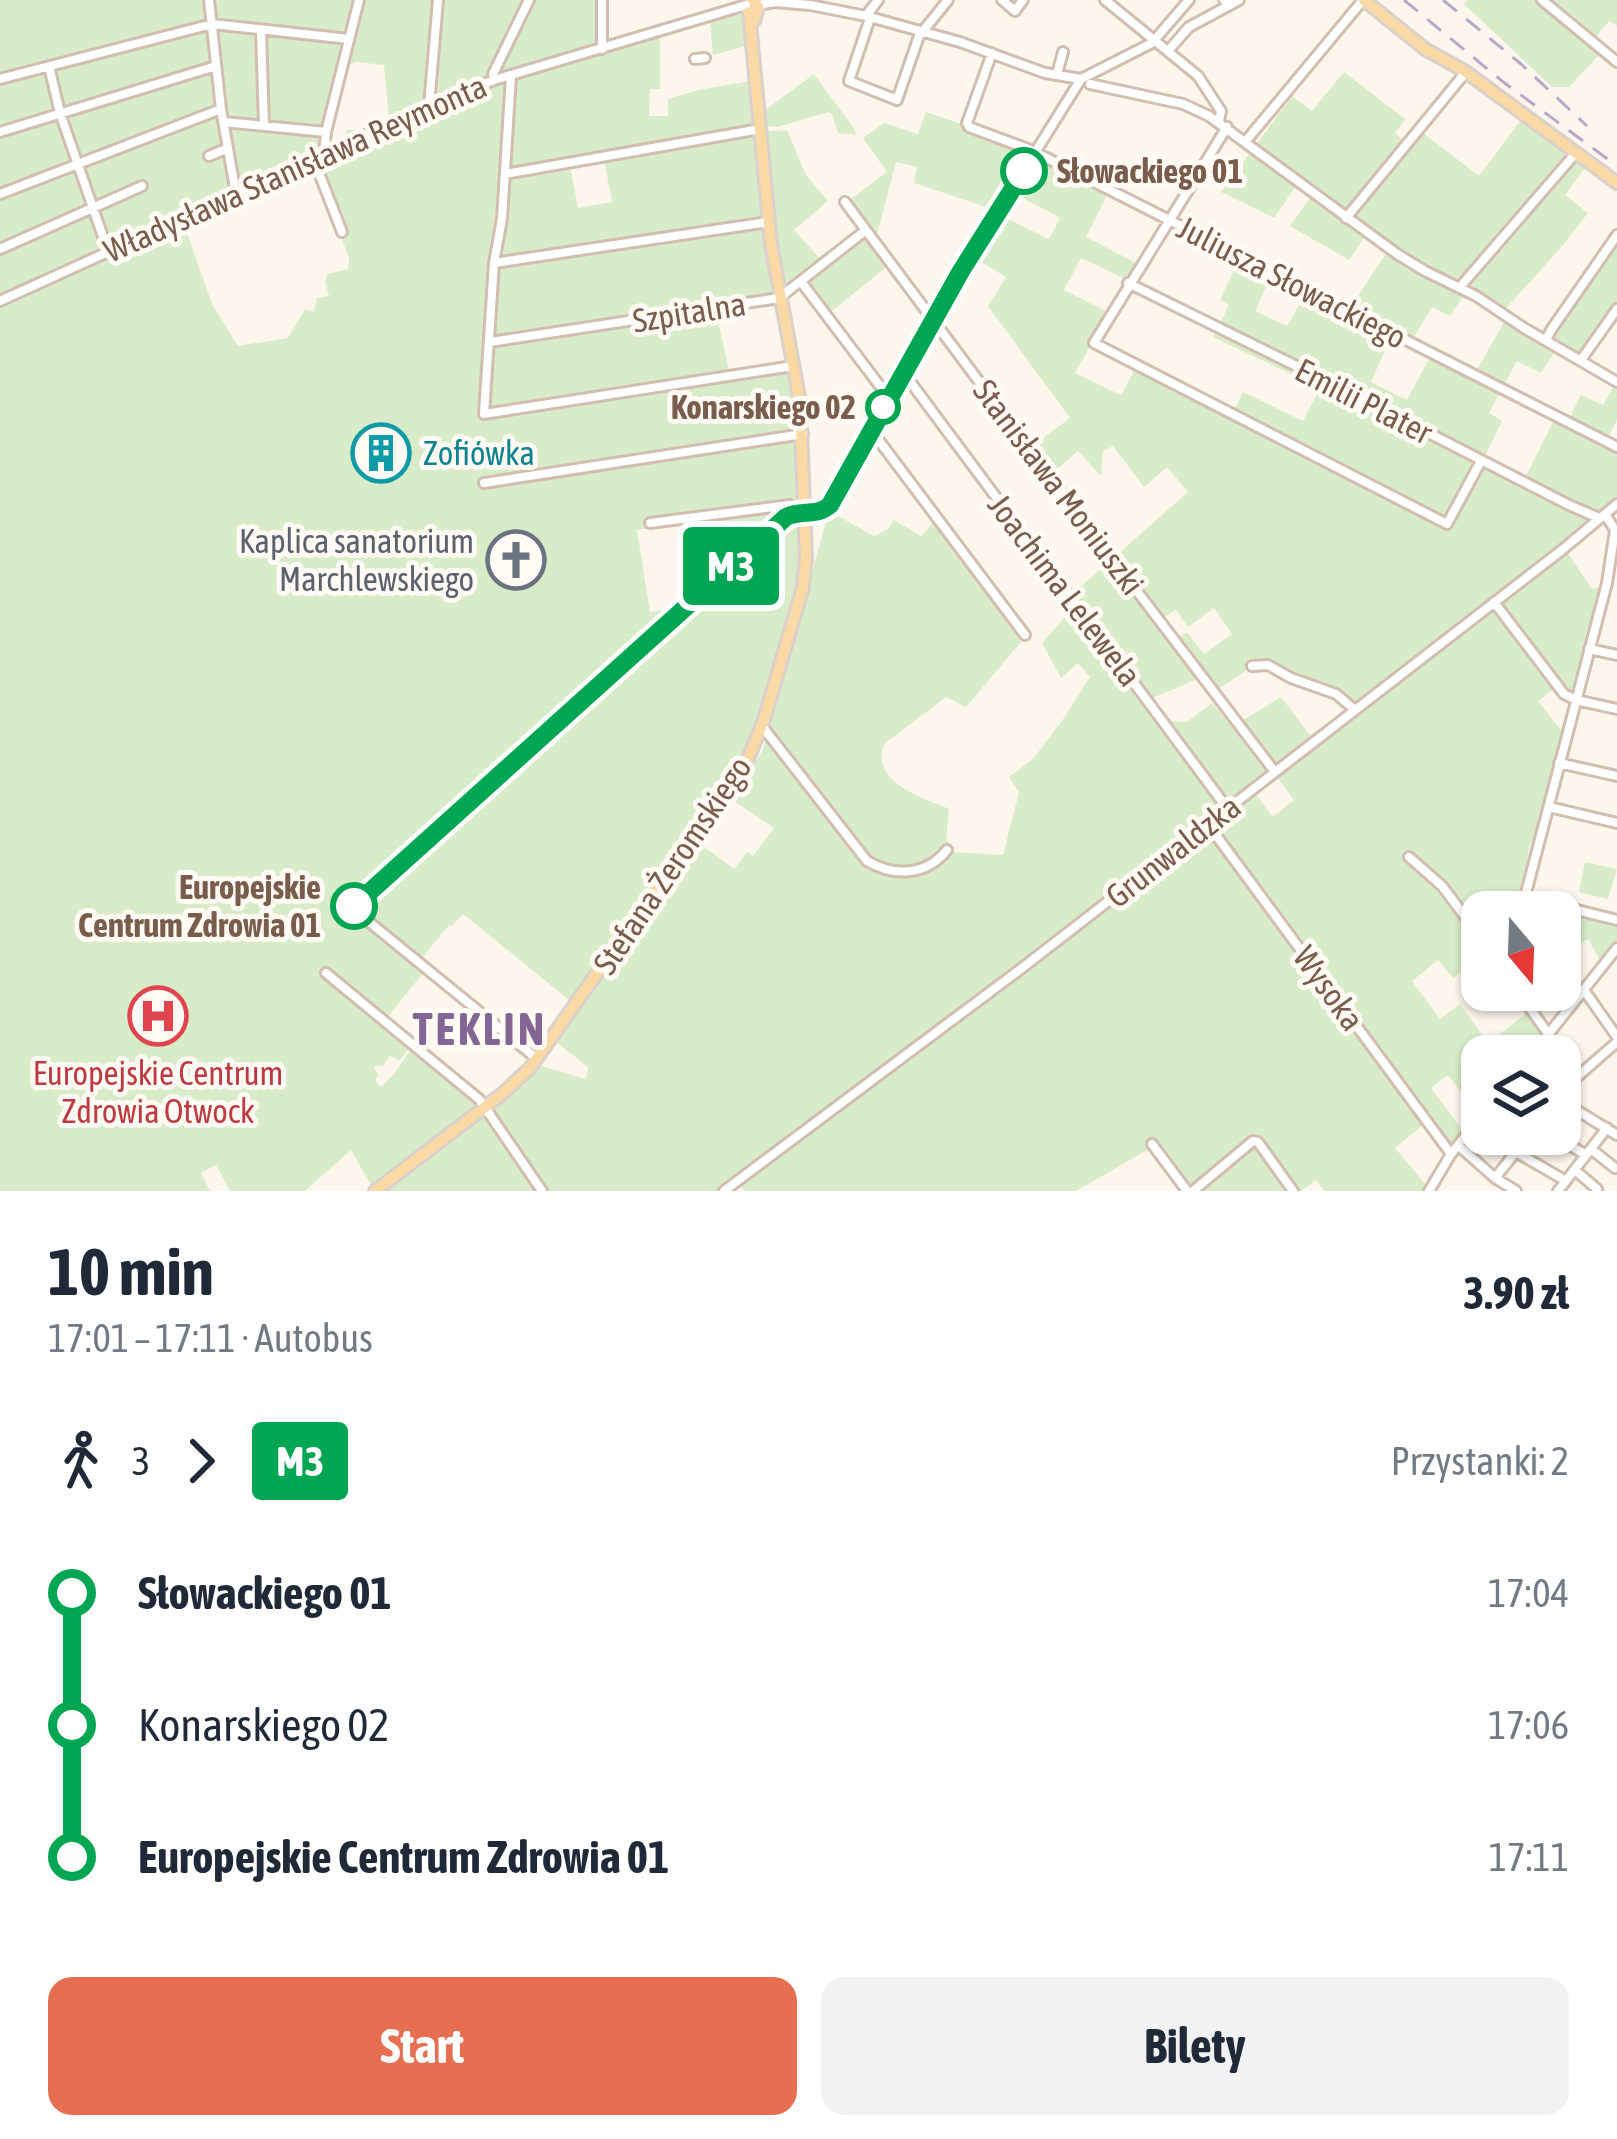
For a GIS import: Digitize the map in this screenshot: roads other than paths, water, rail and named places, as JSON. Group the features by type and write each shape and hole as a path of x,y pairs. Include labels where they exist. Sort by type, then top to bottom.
{"main road":[{"path":"1364,0 1425,49 1466,72 1617,183"},
{"name":"Stefana Żeromskiego","path":"375,1191 513,1085 537,1059 734,781 762,726 803,586 806,559 800,513 803,434 779,298 750,6"}],"street":[{"path":"209,0 236,194"},
{"path":"342,232 319,158 359,0"},
{"path":"429,106 438,0"},
{"path":"494,80 529,0"},
{"path":"602,0 602,49"},
{"path":"878,0 868,17 849,81 897,100 919,36 948,0"},
{"path":"1002,0 1015,10 1023,0"},
{"path":"1105,0 1204,82 1221,110 1223,124 1094,343 1447,524 1481,461"},
{"path":"537,1059 351,908 754,544 800,513 818,512 830,505 933,320 1072,98 1100,71 1154,40 1189,0"},
{"path":"1168,51 1189,27 1239,0"},
{"path":"1245,142 1364,0"},
{"path":"1542,0 1617,62"},
{"name":"Władysława Stanisława Reymonta","path":"0,301 494,80 750,6 812,2 924,31 1045,73 1183,104 1223,124 1425,272 1460,287 1617,382"},
{"path":"0,79 212,24 349,39"},
{"path":"261,30 264,126"},
{"path":"1057,74 1063,52"},
{"name":"Juliusza Słowackiego","path":"992,53 968,127 1035,152 1617,448"},
{"path":"50,66 59,112 108,251"},
{"path":"0,132 216,66"},
{"path":"1346,218 1466,72"},
{"path":"511,76 484,414 793,366"},
{"path":"0,194 221,109"},
{"path":"224,122 326,132"},
{"path":"505,174 761,129"},
{"path":"209,156 228,148"},
{"path":"1460,287 1575,154"},
{"path":"0,249 142,187"},
{"name":"Stanisława Moniuszki","path":"845,202 1275,772"},
{"path":"494,263 770,222"},
{"name":"Szpitalna","path":"490,342 779,298 866,230"},
{"path":"1546,340 1617,235"},
{"path":"802,283 889,398"},
{"name":"Emilii Plater","path":"1128,283 1569,505 1602,516"},
{"path":"1581,360 1617,309"},
{"name":"Joachima Lelewela","path":"903,372 1227,808"},
{"path":"871,429 1025,635"},
{"path":"484,483 803,434"},
{"name":"Grunwaldzka","path":"724,1191 1022,968 1617,504"},
{"path":"650,524 789,505 800,513"},
{"path":"1527,891 1614,553 1615,530 1602,516"},
{"path":"1494,602 1564,694 1617,709"},
{"path":"1601,603 1617,606"},
{"path":"1589,650 1617,655"},
{"path":"1252,666 1268,665 1336,694 1355,710"},
{"path":"762,726 867,862 901,873 931,864 947,850"},
{"path":"1559,763 1617,776"},
{"path":"1549,807 1617,823"},
{"name":"Wysoka","path":"1207,823 1454,1150 1516,1191"},
{"path":"1409,857 1442,886 1461,911"},
{"path":"1581,911 1617,920"},
{"path":"1532,1011 1549,1035 1617,948"},
{"path":"326,973 485,1107 542,1191"},
{"path":"1581,1073 1617,1040 1584,990"},
{"path":"1581,1111 1617,1135"},
{"path":"1558,1191 1607,1128"},
{"path":"1152,1144 1190,1191 1253,1141 1258,1142 1293,1191"},
{"path":"1429,1191 1461,1141"},
{"path":"1581,1149 1615,1168"},
{"path":"1495,1178 1514,1155"},
{"path":"1521,1155 1565,1181"},
{"path":"1575,1170 1597,1189"}],"railway":[{"path":"1404,0 1502,81 1617,166"},
{"path":"1443,0 1587,126"}],"place":[{"name":"Słowackiego 01","path":"1024,171"},
{"name":"Konarskiego 02","path":"883,407"},
{"name":"Zofiówka","path":"381,453"},
{"name":"Kaplica sanatorium Marchlewskiego","path":"516,560"},
{"name":"Europejskie Centrum Zdrowia 01","path":"354,906"},
{"name":"Europejskie Centrum Zdrowia Otwock","path":"158,1016"}],"district":[{"name":"TEKLIN","path":"480,1029"}]}
